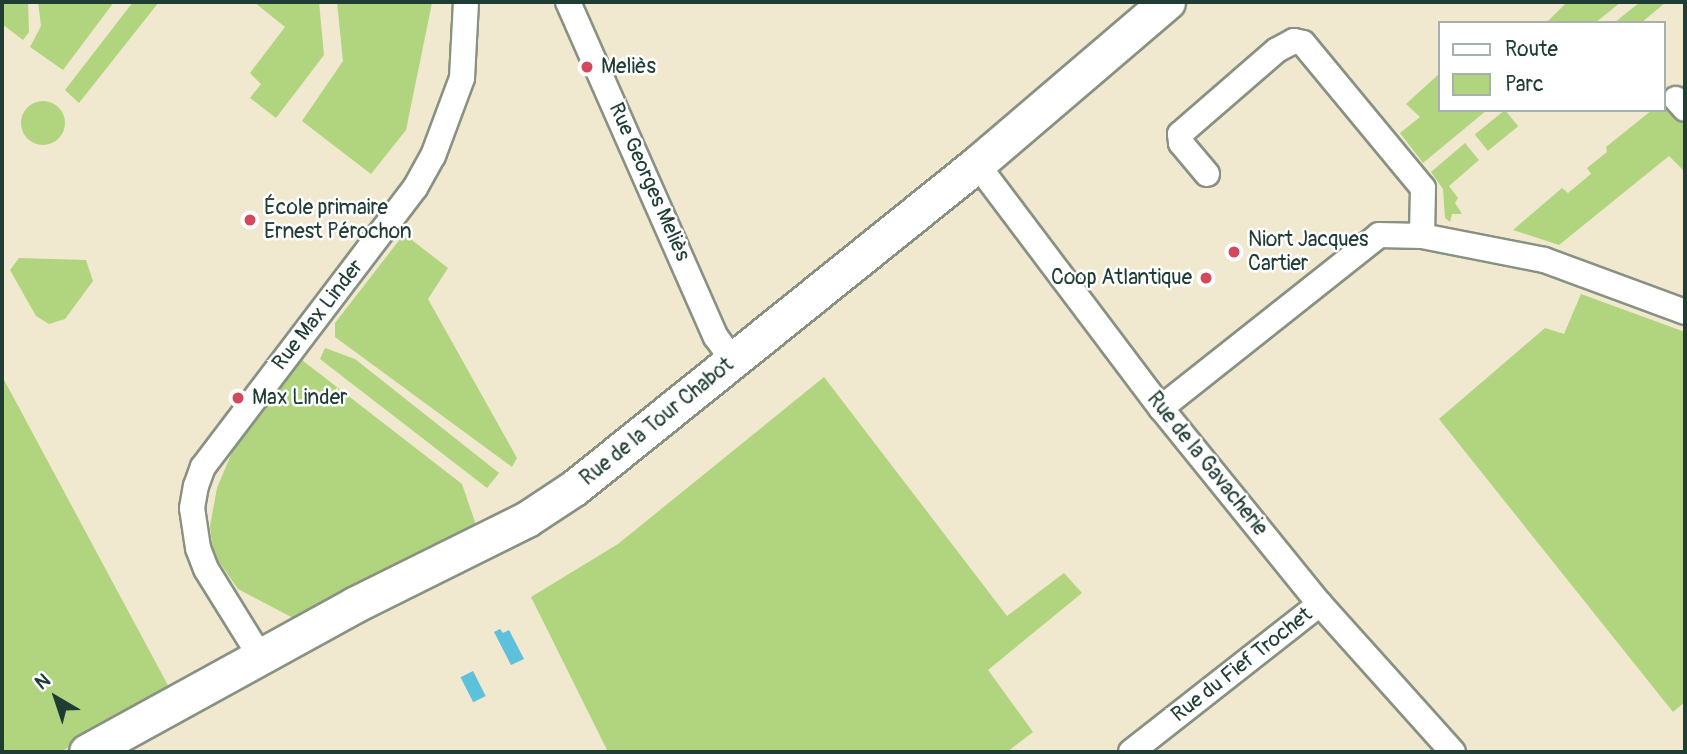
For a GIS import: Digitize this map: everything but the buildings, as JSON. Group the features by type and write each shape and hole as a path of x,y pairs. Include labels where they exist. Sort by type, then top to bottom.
{"street":[{"name":"Rue Max Linder","path":"260,656 206,569 198,548 192,508 196,486 203,467 415,188 433,156 462,78 466,2"},
{"name":"Rue Georges Meliès","path":"568,2 716,337 733,360"},
{"name":"Rue de la Tour Chabot","path":"87,752 260,656 527,519 633,443 977,164 1167,2"},
{"path":"1208,174 1181,143 1180,134 1278,50 1294,41 1303,43 1423,188 1422,236"},
{"name":"Rue de la Gavacherie","path":"977,164 1161,408 1320,604 1453,752"},
{"path":"1161,408 1368,240 1391,234 1422,236 1544,260 1685,312"},
{"name":"Rue du Fief Trochet","path":"1131,752 1320,604"}],"green space":[{"path":"2,2 28,2 29,32 23,40 2,24"},
{"path":"38,2 114,2 63,70 30,47 41,26"},
{"path":"133,2 159,2 79,103 65,90"},
{"path":"254,2 319,2 324,55 276,118 250,98 261,84 250,73 285,27"},
{"path":"337,2 432,3 406,130 371,174 302,121 343,61"},
{"path":"1567,2 1621,2 1597,21 1548,21"},
{"path":"1640,2 1666,2 1643,21 1616,21"},
{"path":"1438,75 1438,112 1485,112 1423,163 1400,133 1420,117 1406,104"},
{"path":"43,101 59,107 65,123 59,139 43,145 27,139 21,123 27,107"},
{"path":"1666,102 1685,118 1685,172 1669,156 1559,245 1513,230 1562,188 1568,193 1591,174 1587,168 1607,152 1606,147 1650,112 1666,112"},
{"path":"1503,112 1507,112 1518,126 1488,151 1475,135"},
{"path":"1465,143 1479,160 1449,186 1458,198 1455,203 1462,214 1452,214 1450,222 1445,218 1443,189 1431,172"},
{"path":"404,234 448,268 428,299 517,458 512,467 335,337 335,323"},
{"path":"19,258 86,260 93,281 65,319 49,324 36,316 10,270"},
{"path":"1581,294 1685,332 1685,702 1673,712 1439,419 1545,328 1564,334"},
{"path":"325,348 355,359 499,473 487,488 320,359"},
{"path":"302,360 462,484 476,525 297,620 238,589 213,553 210,526 217,488 233,450"},
{"path":"2,376 171,691 60,752 2,752"},
{"path":"824,377 1007,616 1064,573 1082,593 988,670 1033,732 1007,752 608,752 531,597 618,544"}],"water":[{"path":"500,629 503,633 509,630 524,659 511,665 494,632"},
{"path":"473,671 486,696 473,702 461,677"}],"place":[{"name":"Meliès","path":"587,67"},
{"name":"École primaire Ernest Pérochon","path":"250,220"},
{"name":"Niort Jacques Cartier","path":"1234,252"},
{"name":"Coop Atlantique","path":"1206,278"},
{"name":"Max Linder","path":"238,398"}]}
